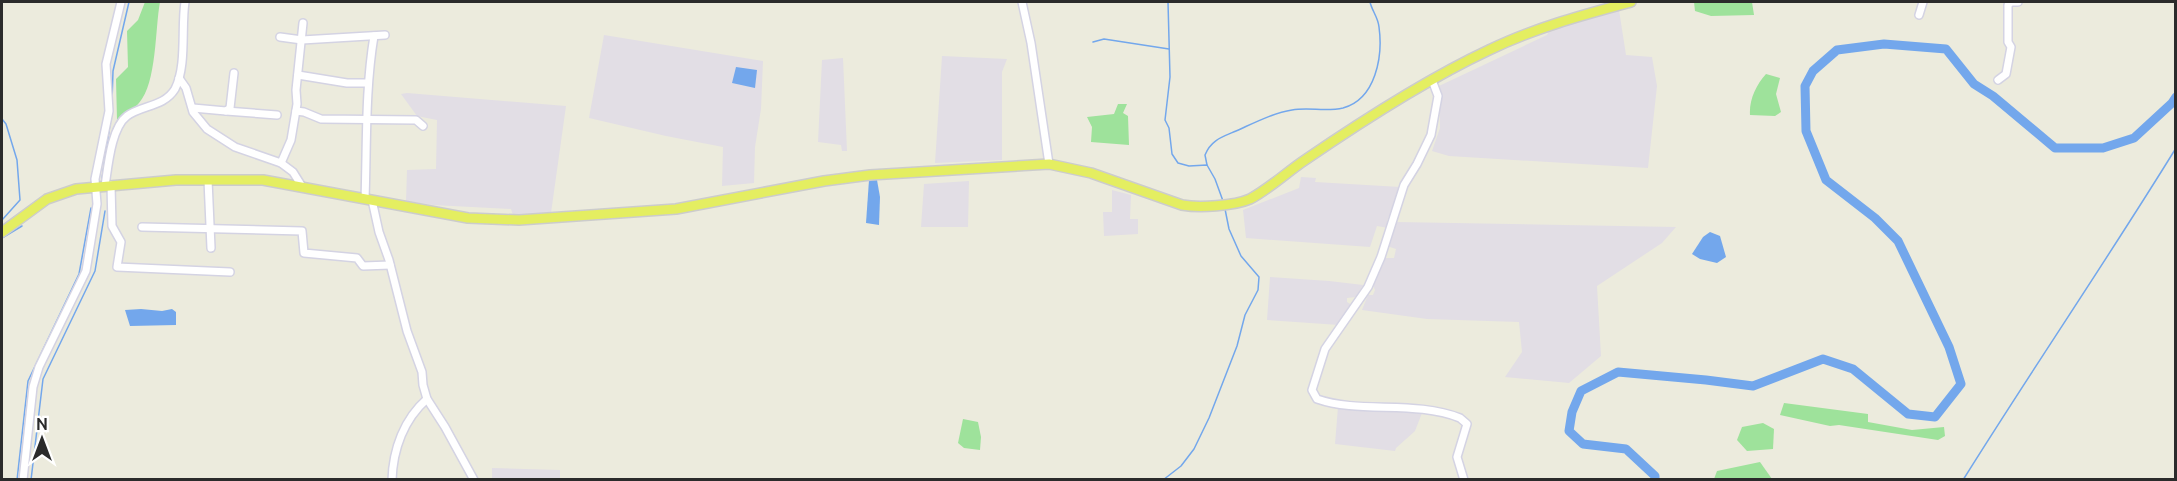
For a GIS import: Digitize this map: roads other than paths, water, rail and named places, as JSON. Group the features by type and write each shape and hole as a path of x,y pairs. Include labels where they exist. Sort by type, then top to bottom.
{"main road":[{"path":"2,232 47,199 76,189 165,180 263,180 468,218 519,220 676,209 825,181 870,176 1048,164 1090,173 1182,205 1211,206 1249,199 1306,159 1432,80 1490,49 1548,25 1631,2"}],"street":[{"path":"121,2 106,64 109,111 95,179 104,186 111,226 121,242 117,267 230,272"},
{"path":"23,480 33,387 39,367 86,272 97,204 104,186 117,129 122,121 134,112 151,107 171,95 179,78 185,2"},
{"path":"1023,2 1048,164"},
{"path":"1919,15 1923,2"},
{"path":"1998,80 2006,74 2010,47 2008,5 2011,2 2018,2"},
{"path":"280,163 291,140 296,111 303,23"},
{"path":"280,37 302,40 385,35"},
{"path":"374,36 368,83 369,200 390,265 407,332 422,372 427,399 474,480"},
{"path":"226,111 230,108 234,73"},
{"path":"298,75 347,83 368,83"},
{"path":"179,78 186,88 198,120 207,129 235,147 280,163 293,172 303,188"},
{"path":"1432,80 1437,96 1431,135 1404,185 1381,257 1368,287 1324,349 1312,390 1317,399 1329,403 1407,408 1460,417 1467,424 1457,457 1464,480"},
{"path":"193,108 277,115"},
{"path":"296,111 321,119 416,120 423,126"},
{"path":"208,180 211,248"},
{"path":"142,227 302,231 304,253 357,258 363,266 390,265"},
{"path":"392,480 394,456 409,418 427,399"}],"water":[{"path":"736,67 757,70 755,88 732,83"},
{"path":"869,180 877,180 880,197 879,225 866,223"},
{"path":"1710,232 1720,236 1726,257 1717,263 1700,259 1692,254 1703,237"},
{"path":"172,309 176,312 176,325 130,326 125,310 162,311"}],"waterway":[{"path":"112,101 113,71 129,2"},
{"path":"1168,2 1170,77 1165,120 1169,128 1172,154 1178,163 1189,166 1207,165 1223,201"},
{"path":"1207,165 1205,155 1207,150 1214,142 1226,135 1285,111 1343,108 1363,96 1375,75 1380,51 1378,23 1370,2"},
{"path":"1093,42 1104,39 1169,49"},
{"path":"1655,480 1655,476 1626,449 1583,444 1569,431 1572,412 1581,391 1618,372 1753,386 1823,359 1853,369 1908,414 1935,417 1961,384 1949,347 1898,241 1875,218 1826,180 1806,131 1805,86 1813,71 1837,50 1884,44 1946,49 1974,84 1993,96 2055,148 2103,148 2134,138 2176,97"},
{"path":"102,179 111,117"},
{"path":"2,119 6,124 17,160 20,200 2,220"},
{"path":"1963,480 2176,148"},
{"path":"17,480 28,381 79,274 91,208"},
{"path":"1163,480 1181,466 1194,449 1209,418 1237,346 1245,315 1258,290 1259,277 1241,256 1229,229 1225,209"},
{"path":"31,480 43,379 95,271 105,211"},
{"path":"2,238 22,226"}]}
